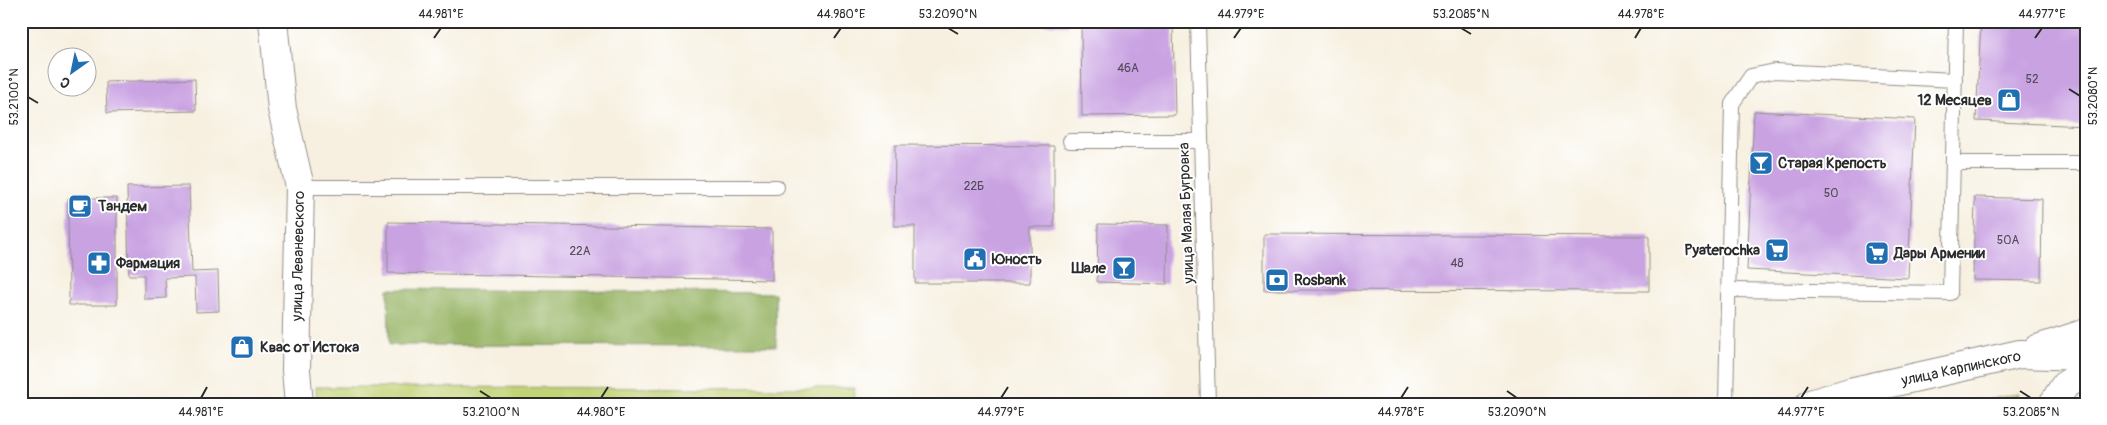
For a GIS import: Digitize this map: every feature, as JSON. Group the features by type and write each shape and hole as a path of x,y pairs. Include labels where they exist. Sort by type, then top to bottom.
{"main road":[{"name":"улица Леваневского","path":"273,21 282,109 300,187 296,370 299,404"},
{"path":"2020,354 2086,332"},
{"name":"улица Карпинского","path":"1810,404 1850,392 2020,354 2086,356"},
{"path":"2053,404 2065,385 2086,373"}],"lane":[{"name":"улица Малая Бугровка","path":"1198,21 1208,404"},
{"path":"1729,290 1950,293 1956,21"},
{"path":"1726,404 1732,104 1751,76 1775,72 1955,80"},
{"path":"1070,141 1200,141"},
{"path":"1953,163 2086,163"},
{"path":"300,187 777,187"}],"green space":[{"path":"388,289 775,293 776,346 389,345"},
{"path":"316,387 855,388 853,404 317,404"},
{"path":"2019,393 2016,404 1970,404"}],"building":[{"path":"692,21 1068,21 1068,25 692,23"},
{"path":"1081,21 1173,21 1175,115 1082,116"},
{"path":"1981,21 2086,21 2086,126 1976,121"},
{"path":"195,79 196,111 107,113 106,82"},
{"path":"1754,111 1915,119 1908,278 1747,270"},
{"path":"895,145 1054,146 1054,227 1030,227 1030,283 915,283 915,226 894,226"},
{"path":"189,186 192,272 218,271 219,311 196,312 195,277 165,278 166,298 144,299 144,275 129,275 127,187"},
{"path":"1975,197 2042,199 2041,281 1973,280"},
{"path":"68,198 117,198 117,305 69,305"},
{"path":"388,222 772,229 772,280 388,273"},
{"path":"1098,224 1168,225 1167,284 1097,282"},
{"path":"1264,234 1649,236 1649,291 1264,290"}],"place":[{"name":"12 Месяцев","path":"2009,100"},
{"name":"Старая Крепость","path":"1761,163"},
{"name":"Тандем","path":"80,206"},
{"name":"Pyaterochka","path":"1777,250"},
{"name":"Дары Армении","path":"1877,253"},
{"name":"Юность","path":"975,259"},
{"name":"Фармация","path":"99,263"},
{"name":"Шале","path":"1124,268"},
{"name":"Rosbank","path":"1277,280"},
{"name":"Квас от Истока","path":"242,347"}]}
